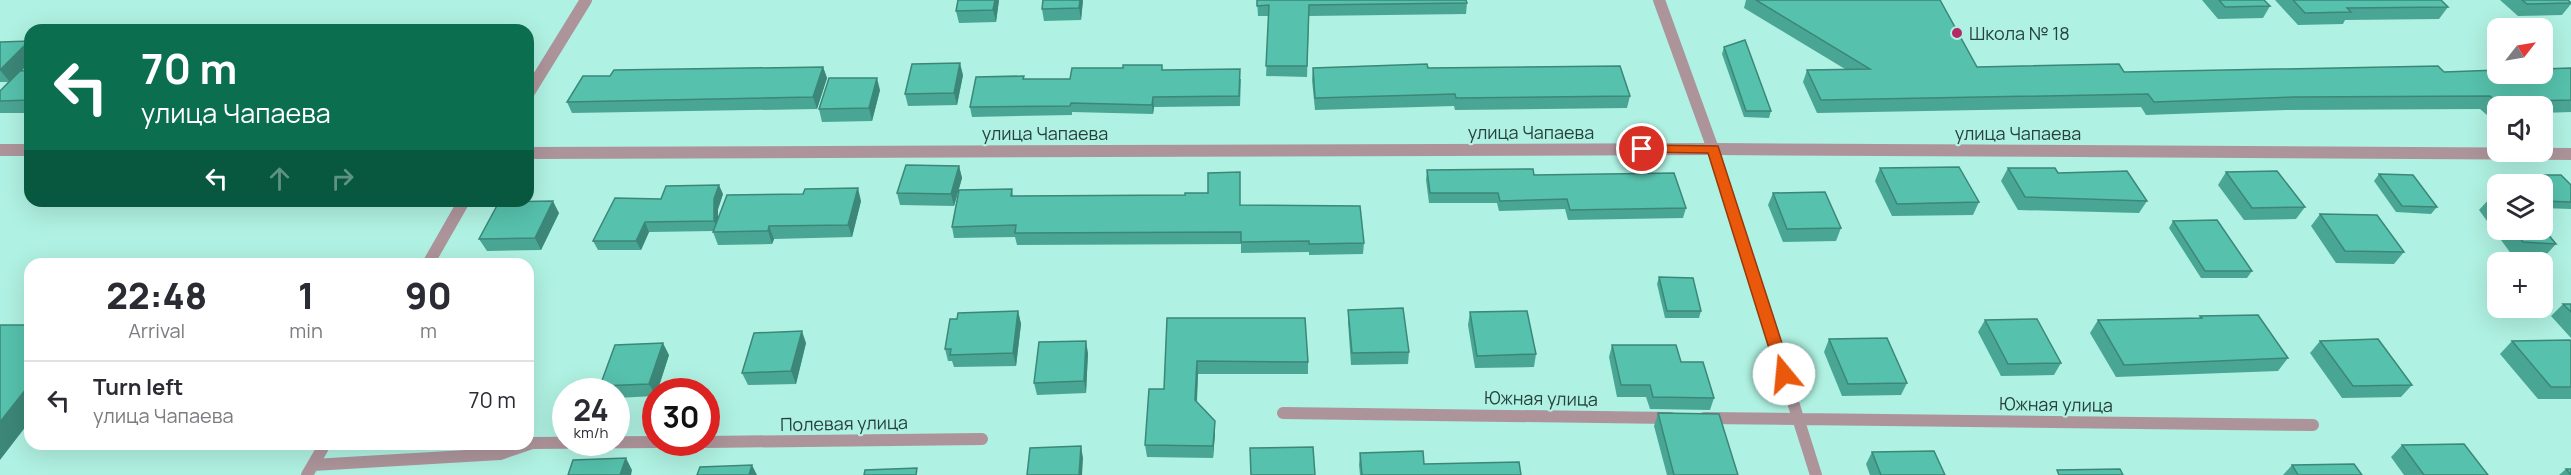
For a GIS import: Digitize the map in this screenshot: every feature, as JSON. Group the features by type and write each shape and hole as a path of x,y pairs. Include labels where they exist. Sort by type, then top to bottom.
{"street":[{"path":"534,84 586,0"},
{"path":"1659,0 1713,149 1816,475"},
{"name":"улица Чапаева","path":"534,153 1713,149 2571,154"},
{"path":"0,150 24,150"},
{"path":"431,258 461,207"},
{"name":"Южная улица","path":"1283,413 2313,425"},
{"name":"Полевая улица","path":"720,442 982,439"},
{"path":"534,443 642,442"},
{"path":"310,470 322,450"},
{"path":"310,470 500,454 512,450"}],"building":[{"path":"958,0 995,0 993,10 956,11"},
{"path":"1043,0 1080,0 1079,8 1042,9"},
{"path":"1257,0 1466,0 1467,3 1309,5 1307,66 1266,66 1269,5 1257,6"},
{"path":"1756,0 1940,0 1977,67 2119,64 2124,72 2438,66 2444,72 2487,70 2487,84 2553,84 2553,69 2571,68 2571,100 2553,100 2553,96 2487,96 2295,97 2154,102 2148,94 1821,100 1807,70 1870,69"},
{"path":"2219,0 2264,0 2270,6 2225,7"},
{"path":"2293,0 2441,0 2448,7 2347,8 2351,12 2305,13"},
{"path":"2522,0 2568,0 2571,3 2527,4"},
{"path":"1745,40 1771,111 1746,111 1724,47"},
{"path":"24,41 24,46 0,70 0,42"},
{"path":"960,63 954,93 905,94 912,64"},
{"path":"1427,64 1428,68 1620,66 1630,96 1456,98 1455,94 1315,98 1313,68"},
{"path":"1123,65 1162,65 1162,70 1240,69 1239,96 1153,97 1152,105 1071,103 1070,106 970,107 976,77 1024,76 1023,79 1070,79 1072,68 1123,68"},
{"path":"823,67 813,97 567,102 583,76 610,76 614,70"},
{"path":"20,71 24,71 24,100 0,101 0,91"},
{"path":"829,78 877,78 869,108 819,109"},
{"path":"906,165 959,166 951,194 897,193"},
{"path":"1959,167 1979,202 1897,204 1880,168"},
{"path":"2008,168 2055,168 2058,173 2127,171 2147,201 2025,197"},
{"path":"1533,169 1534,175 1674,173 1686,208 1570,210 1567,199 1500,201 1498,193 1430,193 1427,170"},
{"path":"2277,171 2305,207 2252,208 2226,172"},
{"path":"1240,172 1240,205 1360,206 1364,243 1241,242 1241,232 1015,233 1016,225 952,227 959,190 1012,189 1011,196 1185,195 1185,193 1208,193 1208,173"},
{"path":"2379,174 2413,175 2437,207 2402,206"},
{"path":"2553,175 2561,175 2571,185 2571,202 2553,201"},
{"path":"719,185 714,199 714,221 645,222 636,241 593,241 615,198 661,199 666,186"},
{"path":"858,188 848,225 769,226 768,231 713,232 727,195 803,194 805,189"},
{"path":"1825,192 1841,228 1787,229 1773,193"},
{"path":"534,201 553,201 535,238 479,239 496,207 534,207"},
{"path":"2320,214 2377,215 2404,252 2345,251"},
{"path":"2217,220 2252,271 2205,271 2173,221"},
{"path":"2522,240 2553,240 2556,244 2523,242"},
{"path":"1659,277 1693,278 1701,311 1667,311"},
{"path":"2563,304 2571,304 2571,312"},
{"path":"1403,308 1409,352 1352,353 1348,310"},
{"path":"1018,311 1013,353 950,355 951,349 945,349 950,319 957,319 958,313"},
{"path":"1527,311 1536,354 1477,356 1470,312"},
{"path":"2258,315 2288,358 2124,365 2098,320 2202,318 2200,316"},
{"path":"1167,318 1305,318 1308,362 1197,361 1195,400 1215,421 1213,446 1145,445 1149,389 1164,389"},
{"path":"2037,319 2061,363 2008,364 1985,320"},
{"path":"0,325 24,325 24,392 0,422"},
{"path":"802,331 791,371 742,373 754,333"},
{"path":"1887,338 1907,383 1848,384 1829,339"},
{"path":"2378,339 2412,385 2353,386 2320,341"},
{"path":"2570,340 2571,387 2551,387 2512,341"},
{"path":"1086,341 1084,381 1034,383 1039,342"},
{"path":"663,343 651,378 642,378 642,384 630,385 630,378 603,378 615,345"},
{"path":"1612,345 1676,345 1681,362 1703,362 1714,398 1653,397 1650,385 1621,385"},
{"path":"1658,413 1719,414 1738,475 1674,475"},
{"path":"2464,444 2488,475 2424,475 2402,445"},
{"path":"1081,446 1079,475 1027,475 1030,448"},
{"path":"1313,447 1315,475 1251,475 1250,448"},
{"path":"1423,451 1424,464 1519,462 1521,475 1362,475 1360,453"},
{"path":"1934,451 1945,475 1881,475 1872,452"},
{"path":"626,458 620,475 568,475 573,460"},
{"path":"2354,464 2362,475 2298,475 2292,465"},
{"path":"752,465 749,475 697,475 700,467"},
{"path":"917,468 916,475 864,475 865,470"},
{"path":"2120,469 2123,475 2059,475 2057,470"}],"place":[{"name":"Школа № 18","path":"1957,33"}],"route":[{"path":"1642,149 1713,149 1784,374"}]}
